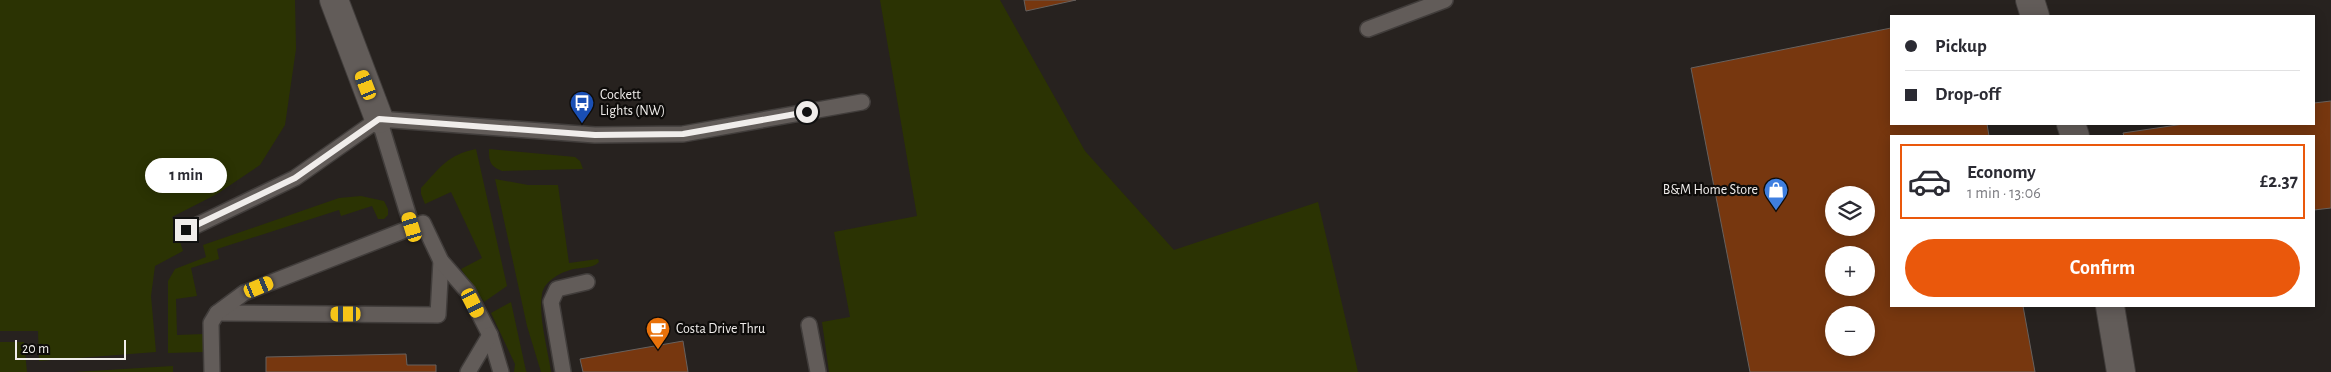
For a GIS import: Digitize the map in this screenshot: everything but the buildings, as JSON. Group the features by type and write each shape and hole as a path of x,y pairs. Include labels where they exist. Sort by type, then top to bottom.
{"street":[{"path":"334,0 379,119"},
{"path":"2030,0 2035,15"},
{"path":"2110,307 2121,372"}],"lane":[{"path":"1368,29 1444,0"},
{"path":"186,230 295,178 379,119 595,135 683,134 862,102"},
{"path":"379,119 412,227"},
{"path":"212,372 211,323 217,313 244,293 423,223 441,261 468,292 490,335 501,372"},
{"path":"217,313 438,315 441,261"},
{"path":"563,372 551,302 557,289 587,282"},
{"path":"810,332 818,372"},
{"path":"468,372 490,335"}],"green space":[{"path":"0,0 295,0 296,49 285,125 260,165 217,194 172,217 183,251 155,266 151,296 156,352 39,361 38,331 0,331"},
{"path":"880,0 1000,0 1085,151 1174,250 1318,202 1358,372 829,372 822,322 850,317 834,232 917,216"},
{"path":"476,149 507,286 484,302 461,269 482,258 451,192 425,204 421,194 421,188 451,158"},
{"path":"489,149 575,157 580,161 583,169 502,171 491,163"},
{"path":"495,179 528,185 558,185 569,263 598,259 599,262 593,266 561,273 549,282 543,290 541,312 551,372 541,372 527,326"},
{"path":"361,196 384,201 388,209 388,215 384,219 378,219 372,206 341,216 339,210 217,249 219,259 191,268 197,296 176,299 177,335 204,334 204,352 168,353 168,281 175,269 206,257 203,245 339,198"},
{"path":"511,302 527,372 514,372 515,364 491,313"},
{"path":"0,342 24,342 27,372 0,372"},
{"path":"173,366 173,372 74,372"}],"place":[{"name":"Cockett Lights (NW)","path":"582,124"},
{"name":"B&M Home Store","path":"1776,211"},
{"name":"Costa Drive Thru","path":"658,350"}],"route":[{"path":"186,230 295,178 379,119 595,135 683,134 807,112"}]}
